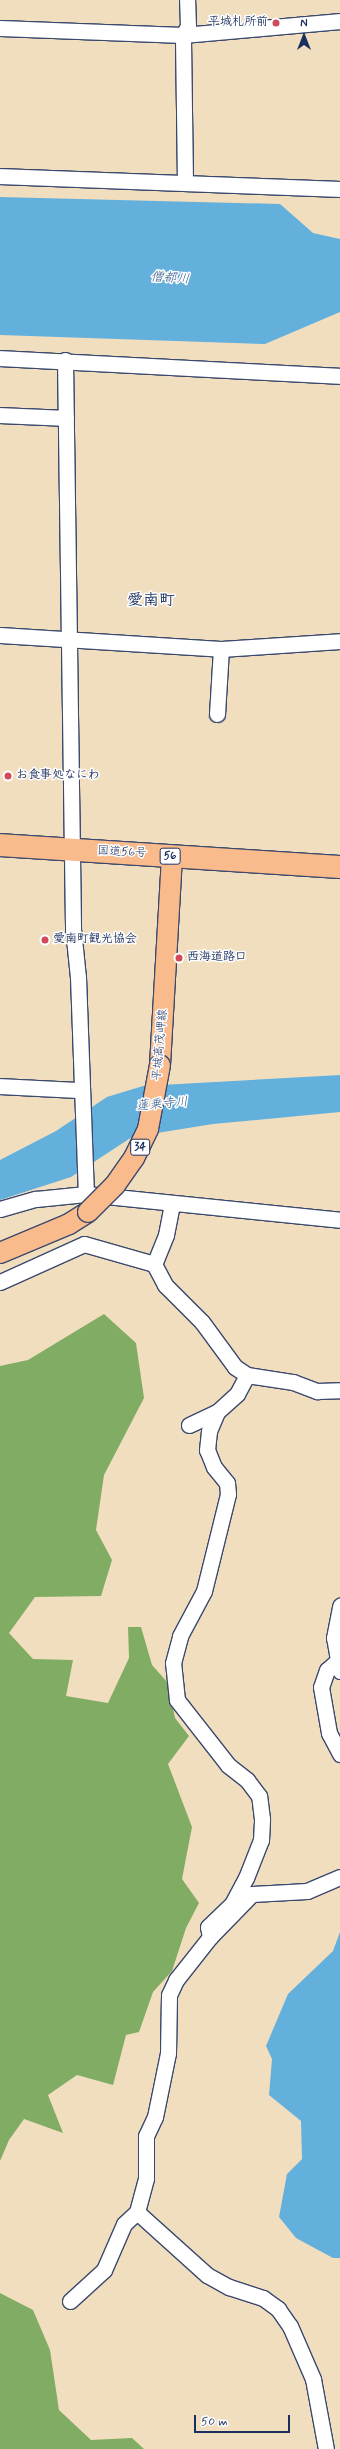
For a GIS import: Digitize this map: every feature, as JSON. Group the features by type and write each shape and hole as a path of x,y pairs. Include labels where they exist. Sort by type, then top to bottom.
{"highway":[{"name":"国道56号","path":"0,845 340,867"}],"main road":[{"name":"平城高茂岬線","path":"87,1203 115,1185 134,1158 148,1129 160,1065 172,856"},
{"name":"34","path":"0,1253 62,1227 87,1203"}],"street":[{"path":"185,182 183,35 188,26 187,0"},
{"path":"0,28 183,35 340,21"},
{"path":"0,176 340,189"},
{"path":"0,358 65,360 340,376"},
{"path":"65,360 71,639 71,850 80,1095 86,1159 87,1203"},
{"path":"0,415 66,418"},
{"path":"0,635 222,649 340,641"},
{"path":"217,714 222,649"},
{"path":"0,1086 80,1095"},
{"path":"0,1209 36,1199 87,1203 172,1204 340,1220"},
{"path":"172,1204 166,1235 154,1264 164,1285 202,1322 234,1367 247,1375 293,1382 317,1392 340,1390"},
{"path":"0,1282 84,1244 154,1264"},
{"path":"189,1426 217,1412 237,1394 247,1375"},
{"path":"210,1937 208,1927 232,1904 246,1878 260,1840 262,1819 259,1796 247,1780 228,1765 177,1700 173,1663 180,1636 204,1591 228,1494 227,1483 214,1467 207,1450 209,1431 217,1412"},
{"path":"340,1606 334,1638 338,1667 327,1670 321,1687 329,1733 340,1754"},
{"path":"70,2301 104,2270 124,2224 137,2212 146,2178 146,2136 155,2117 168,2053 169,1995 176,1980 210,1937 252,1894 307,1891 340,1876"},
{"path":"137,2212 207,2275 229,2287 263,2298 278,2309 290,2326 313,2379 326,2449"}],"green space":[{"path":"104,1314 136,1343 144,1398 104,1475 96,1530 112,1560 101,1596 35,1597 9,1633 33,1659 73,1660 66,1696 108,1703 129,1658 128,1627 141,1627 152,1665 168,1683 175,1718 189,1736 168,1764 192,1827 182,1879 199,1903 186,1928 172,1971 153,1992 139,2032 126,2035 113,2085 77,2075 48,2095 63,2133 24,2119 9,2140 0,2161 0,1366 28,1360"},
{"path":"0,2293 33,2310 50,2350 59,2410 91,2440 132,2438 144,2449 0,2449"}],"water":[{"name":"僧都川","path":"0,197 280,204 313,233 340,239 340,312 265,344 0,335"},
{"name":"蓮乗寺川","path":"340,1075 340,1112 213,1124 132,1137 71,1177 0,1200 0,1160 56,1131 107,1097 143,1086"},
{"path":"340,1932 340,2258 333,2258 296,2238 279,2217 287,2174 302,2159 301,2121 269,2095 272,2059 266,2046 288,1994 333,1951"}],"place":[{"name":"平城札所前","path":"276,23"},
{"name":"お食事処なにわ","path":"8,776"},
{"name":"愛南町観光協会","path":"45,940"},
{"name":"西海道路口","path":"179,958"}],"district":[{"name":"愛南町","path":"151,601"}]}
